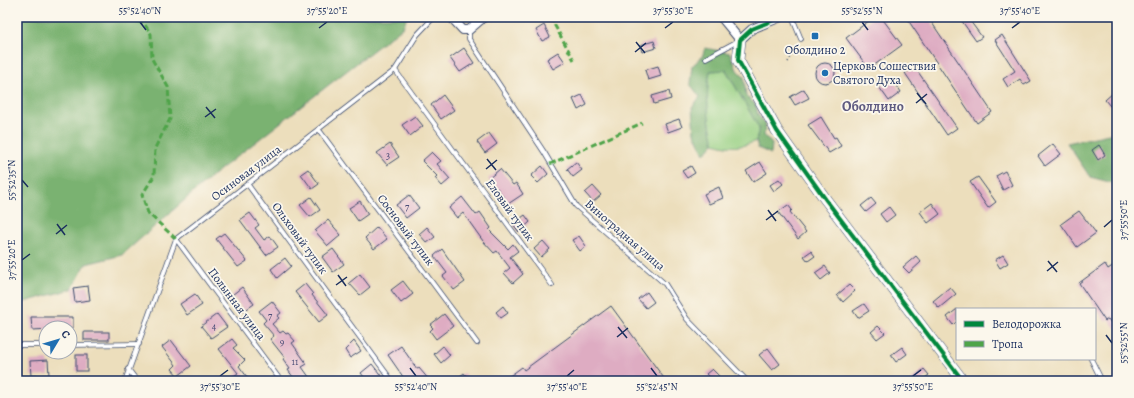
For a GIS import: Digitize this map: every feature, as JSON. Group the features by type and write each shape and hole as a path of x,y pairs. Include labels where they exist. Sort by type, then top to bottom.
{"street":[{"path":"451,17 463,30 469,30 484,17"},
{"path":"721,17 740,40"},
{"path":"781,17 752,29 740,40 738,60 777,131 826,200 963,381"}],"lane":[{"name":"Осиновая улица","path":"176,239 319,130 394,70 417,35 434,17"},
{"path":"792,17 801,39"},
{"name":"Виноградная улица","path":"469,30 469,39 544,152 576,206 665,284 687,319 747,381"},
{"path":"706,58 740,40"},
{"name":"Еловый тупик","path":"394,70 552,285"},
{"name":"Сосновый тупик","path":"319,130 477,343"},
{"name":"Ольховый тупик","path":"248,185 392,381"},
{"path":"124,381 139,344 176,239"},
{"name":"Полынная улица","path":"176,239 281,381"},
{"path":"78,345 139,344"},
{"path":"19,345 38,345"},
{"path":"1092,360 1102,381"},
{"path":"128,369 136,381"}],"path":[{"path":"788,62 801,39"}],"green space":[{"path":"17,17 407,17 403,27 212,176 122,255 86,264 72,289 17,304"},
{"path":"705,48 730,53 737,70 744,77 746,96 756,105 758,115 766,124 764,135 772,144 771,154 758,148 756,141 759,128 726,70 710,71 708,80 708,107 714,143 704,154 694,133 692,107 700,97 690,84 692,66 702,57"},
{"path":"726,70 759,128 756,141 745,145 725,146 714,143 708,107 708,80 710,71"},
{"path":"1117,131 1117,184 1090,177 1067,143"}],"building":[{"path":"874,17 881,17 902,45 869,69 846,38"},
{"path":"906,17 928,17 992,112 977,123"},
{"path":"959,17 967,17 982,37 976,41"},
{"path":"544,25 550,37 542,41 536,30"},
{"path":"1002,35 1031,81 1024,85 1020,79 1008,87 1003,79 1015,71 995,40"},
{"path":"654,41 656,48 642,52 640,45"},
{"path":"464,48 474,63 460,72 450,58"},
{"path":"558,52 565,62 553,69 547,59"},
{"name":"Церковь Сошествия Святого Духа","path":"825,63 832,66 835,73 832,80 825,83 818,80 815,73 818,66"},
{"path":"658,66 661,76 648,80 645,70"},
{"path":"914,66 957,128 947,135 905,73"},
{"path":"892,78 901,92 889,101 879,87"},
{"path":"804,89 809,98 795,105 790,97"},
{"path":"669,91 671,99 654,104 652,96"},
{"path":"1114,92 1117,96 1117,100 1110,106 1105,100"},
{"path":"443,95 454,110 441,119 431,105"},
{"path":"582,95 587,105 578,110 573,99"},
{"path":"415,116 423,126 410,136 402,125"},
{"path":"821,117 834,138 836,137 841,146 829,153 808,125"},
{"path":"679,119 682,127 668,132 665,124"},
{"path":"489,133 497,144 485,153 477,142"},
{"path":"390,144 399,157 387,165 377,153"},
{"path":"1053,144 1061,154 1045,166 1038,156"},
{"path":"1099,145 1105,155 1098,160 1092,150"},
{"path":"432,152 441,161 437,164 450,179 442,186 435,178 437,176 422,161"},
{"path":"576,162 582,170 573,177 567,169"},
{"path":"760,162 767,173 753,182 746,171"},
{"path":"542,166 548,174 538,183 531,176"},
{"path":"691,166 695,173 687,178 682,171"},
{"path":"308,169 319,184 312,189 301,174"},
{"path":"500,169 513,185 516,183 523,194 508,204 497,188 496,189 488,179"},
{"path":"1005,171 1012,185 1003,190 996,176"},
{"path":"978,177 996,202 988,208 970,182"},
{"path":"779,179 783,184 774,191 770,185"},
{"path":"593,186 601,195 593,202 585,193"},
{"path":"719,187 723,198 709,204 704,194"},
{"path":"409,195 419,208 406,218 396,205"},
{"path":"311,197 320,210 310,217 300,205"},
{"path":"462,197 476,215 480,212 491,228 489,230 508,249 513,244 518,251 510,257 523,274 513,283 504,273 510,268 497,251 494,253 483,241 463,213 457,218 449,208"},
{"path":"871,198 876,204 866,212 861,206"},
{"path":"360,201 368,214 358,221 349,208"},
{"path":"932,203 940,214 928,223 920,212"},
{"path":"788,205 792,210 790,212 806,232 798,239 778,212"},
{"path":"889,207 895,215 886,222 880,214"},
{"path":"1079,211 1096,233 1077,247 1061,224"},
{"path":"250,213 259,225 255,228 264,240 270,236 278,247 266,255 240,220"},
{"path":"525,215 530,222 519,232 513,224"},
{"path":"328,220 341,235 328,246 315,231"},
{"path":"377,227 387,239 374,249 365,238"},
{"path":"427,227 435,237 427,243 419,234"},
{"path":"224,233 247,261 238,267 216,239"},
{"path":"579,236 586,246 580,251 572,240"},
{"path":"543,241 550,249 541,257 534,249"},
{"path":"333,249 344,264 333,272 322,257"},
{"path":"442,249 465,282 454,290 443,276 447,273 434,256"},
{"path":"811,251 815,256 808,261 804,256"},
{"path":"1003,255 1008,263 1000,268 995,260"},
{"path":"916,256 921,262 909,273 903,267"},
{"path":"285,258 291,266 277,278 271,269"},
{"path":"1117,263 1117,330 1108,319 1105,321 1079,283 1105,264 1108,269"},
{"path":"825,266 830,273 821,280 815,273"},
{"path":"360,274 370,287 360,295 349,283"},
{"path":"403,281 413,294 401,303 391,290"},
{"path":"305,284 328,315 319,322 295,292"},
{"path":"849,285 855,291 843,302 837,295"},
{"path":"88,286 90,300 75,302 73,288"},
{"path":"242,287 254,304 244,311 232,295"},
{"path":"950,287 956,294 939,308 933,301"},
{"path":"647,292 654,302 646,308 638,299"},
{"path":"195,294 202,305 187,315 180,304"},
{"path":"272,301 281,313 277,316 279,318 272,324 280,333 283,331 286,334 288,333 295,341 292,343 307,364 302,367 312,381 296,381 288,370 290,369 283,359 285,358 270,339 274,336 263,323 266,320 259,311"},
{"path":"864,304 869,311 858,318 853,311"},
{"path":"503,306 508,313 501,318 496,312"},
{"path":"611,306 666,381 503,381 522,367 524,370"},
{"path":"956,310 956,322 953,325 947,317"},
{"path":"217,314 227,327 211,338 201,326"},
{"path":"444,314 453,326 436,339 430,331 433,328 430,325"},
{"path":"31,317 73,317 73,320 38,320 38,330 32,330"},
{"path":"878,326 885,333 877,339 871,332"},
{"path":"84,332 109,332 109,340 84,340"},
{"path":"232,339 237,345 233,348 245,360 239,366 250,381 227,381 238,373 219,349"},
{"path":"171,340 191,366 178,376 172,369 176,365 162,347"},
{"path":"354,341 361,351 350,358 345,350"},
{"path":"401,346 417,369 419,368 430,381 406,381 388,355"},
{"path":"443,346 450,355 441,363 434,354"},
{"path":"902,347 907,354 896,362 891,355"},
{"path":"768,348 780,364 772,370 759,355"},
{"path":"78,355 87,355 87,371 76,371 76,360 78,360"},
{"path":"48,360 49,375 31,376 30,361"},
{"path":"372,364 383,378 379,381 367,381 361,373"},
{"path":"712,369 719,376 713,381 706,374"},
{"path":"924,369 929,375 921,381 910,381"},
{"path":"464,373 470,381 454,381"}],"marked path":[{"path":"129,17 145,25 151,34 152,59 168,87 170,119 155,148 154,176 142,195 148,213 176,239"},
{"path":"550,17 574,60"},
{"path":"550,164 642,123"}],"cycle path":[{"path":"781,17 752,29 740,40 738,60 777,131 826,200 963,381"}],"place":[{"name":"Оболдино 2","path":"815,36"},
{"name":"Церковь Сошествия Святого Духа","path":"825,73"}],"district":[{"name":"Оболдино","path":"873,106"}]}
